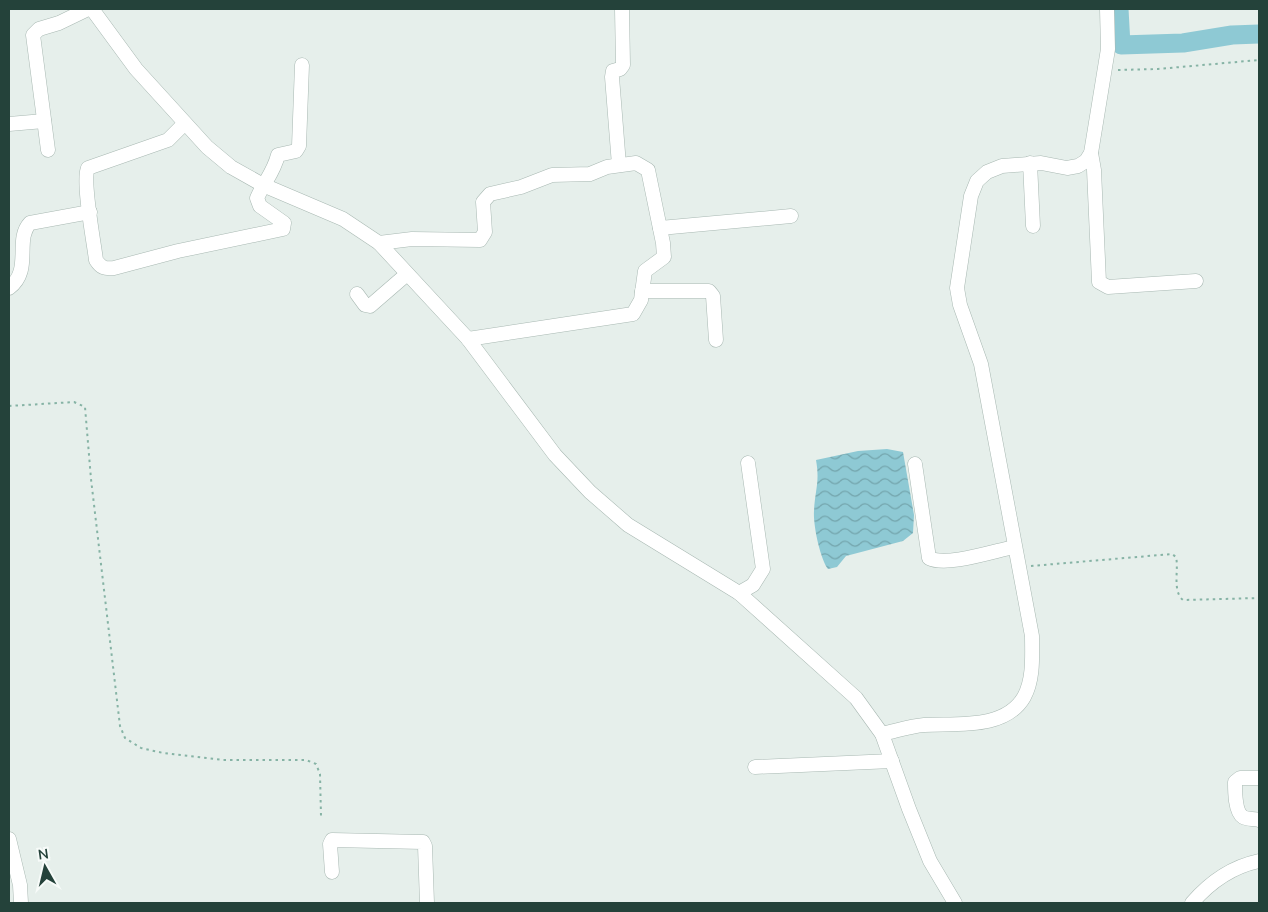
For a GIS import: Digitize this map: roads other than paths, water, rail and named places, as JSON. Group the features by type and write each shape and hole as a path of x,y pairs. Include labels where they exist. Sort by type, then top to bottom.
{"street":[{"path":"48,150 33,35 39,29 59,24 88,9"},
{"path":"92,9 121,51 207,148 231,167 263,185 343,219 379,243 468,339 555,455 590,492 628,525 739,593 856,698 882,734 930,861 955,903"},
{"path":"619,165 612,77 613,71 620,70 623,65 622,9"},
{"path":"1106,9 1108,49 1106,70 1091,152 1094,170 1099,282 1108,287 1196,281"},
{"path":"184,124 168,140 88,168 86,177 90,212 96,260 100,266 106,269 114,268 178,251 280,231 284,226 282,221 258,203 257,198 263,185 273,172 278,155 296,151 299,146 302,65"},
{"path":"9,124 44,120"},
{"path":"882,734 908,727 992,720 1010,711 1024,697 1030,677 1032,636 981,364 960,305 957,288 971,196 977,181 987,172 1002,166 1030,163 1072,167 1086,160 1091,152"},
{"path":"379,243 412,239 480,240 485,232 483,202 490,194 521,187 552,174 590,174 619,165 636,163 648,170 664,256 645,271 637,309 632,314 624,317 468,339"},
{"path":"1030,163 1034,226"},
{"path":"9,288 17,280 22,269 25,231 30,222 90,212"},
{"path":"660,228 792,216"},
{"path":"357,294 365,305 370,306 407,274"},
{"path":"642,291 709,291 713,296 716,340"},
{"path":"739,593 753,585 763,569 748,463"},
{"path":"915,464 929,558 935,561 946,561 1014,547"},
{"path":"755,767 892,762"},
{"path":"1259,778 1240,778 1235,782 1235,787 1240,814 1244,818 1259,820"},
{"path":"9,839 20,885 21,903"},
{"path":"332,872 330,844 332,840 423,842 426,846 427,903"},
{"path":"1192,903 1211,883 1228,872 1247,863 1259,861"}],"water":[{"path":"887,449 903,452 914,515 913,533 903,541 846,556 837,567 828,569 820,550 815,524 814,511 818,474 816,460 858,451"}],"waterway":[{"path":"1119,9 1121,45 1183,43 1232,35 1259,34"}]}
